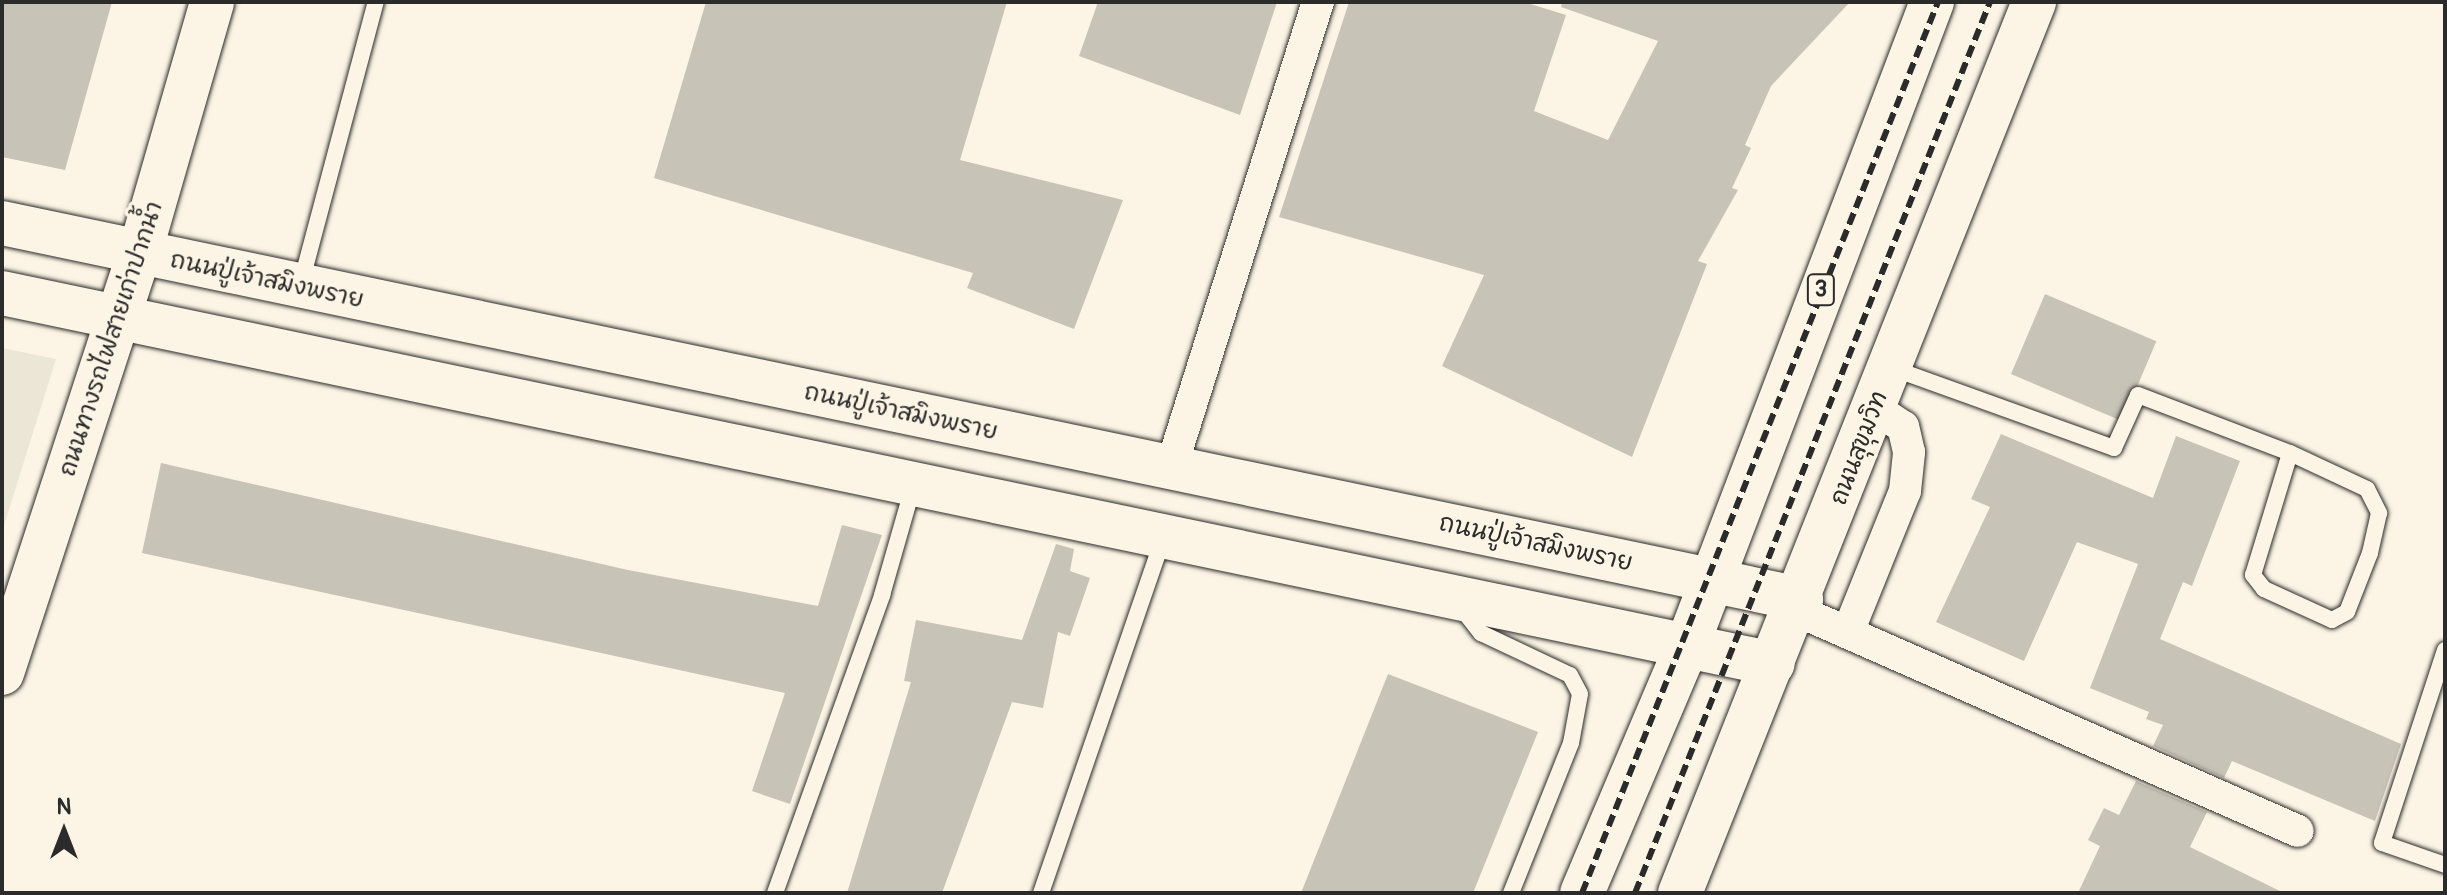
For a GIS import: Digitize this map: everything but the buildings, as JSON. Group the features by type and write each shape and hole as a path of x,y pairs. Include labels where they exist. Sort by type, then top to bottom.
{"main road":[{"name":"ถนนทางรถไฟสายเก่าปากน้ำ","path":"2,673 140,252 212,2"},
{"name":"3","path":"1582,893 1687,646 1710,578 1932,2"},
{"name":"ถนนสุขุมวิท","path":"1680,893 1798,604 2034,2"},
{"name":"ถนนปู่เจ้าสมิงพราย","path":"2,223 300,289 1710,578 1798,604"},
{"path":"2,293 1773,664"}],"street":[{"path":"1171,468 1318,2"},
{"path":"1848,632 1905,491 1909,452 1903,427 1875,408"},
{"path":"1798,604 1848,632 2298,831"}],"lane":[{"path":"300,289 376,2"},
{"path":"1891,368 2114,448 2138,395 2290,453 2367,489 2379,513 2347,612 2332,620 2264,589 2253,575 2290,453"},
{"path":"775,893 882,595 914,482"},
{"path":"1041,893 1164,535"},
{"path":"1454,597 1481,633 1538,655 1570,675 1580,694 1571,743 1511,893"},
{"path":"2445,650 2382,843 2445,865"}],"shaded area":[{"path":"2,348 56,359 2,532"}],"railway":[{"path":"1582,893 1938,2"},
{"path":"1635,893 1990,2"}]}
